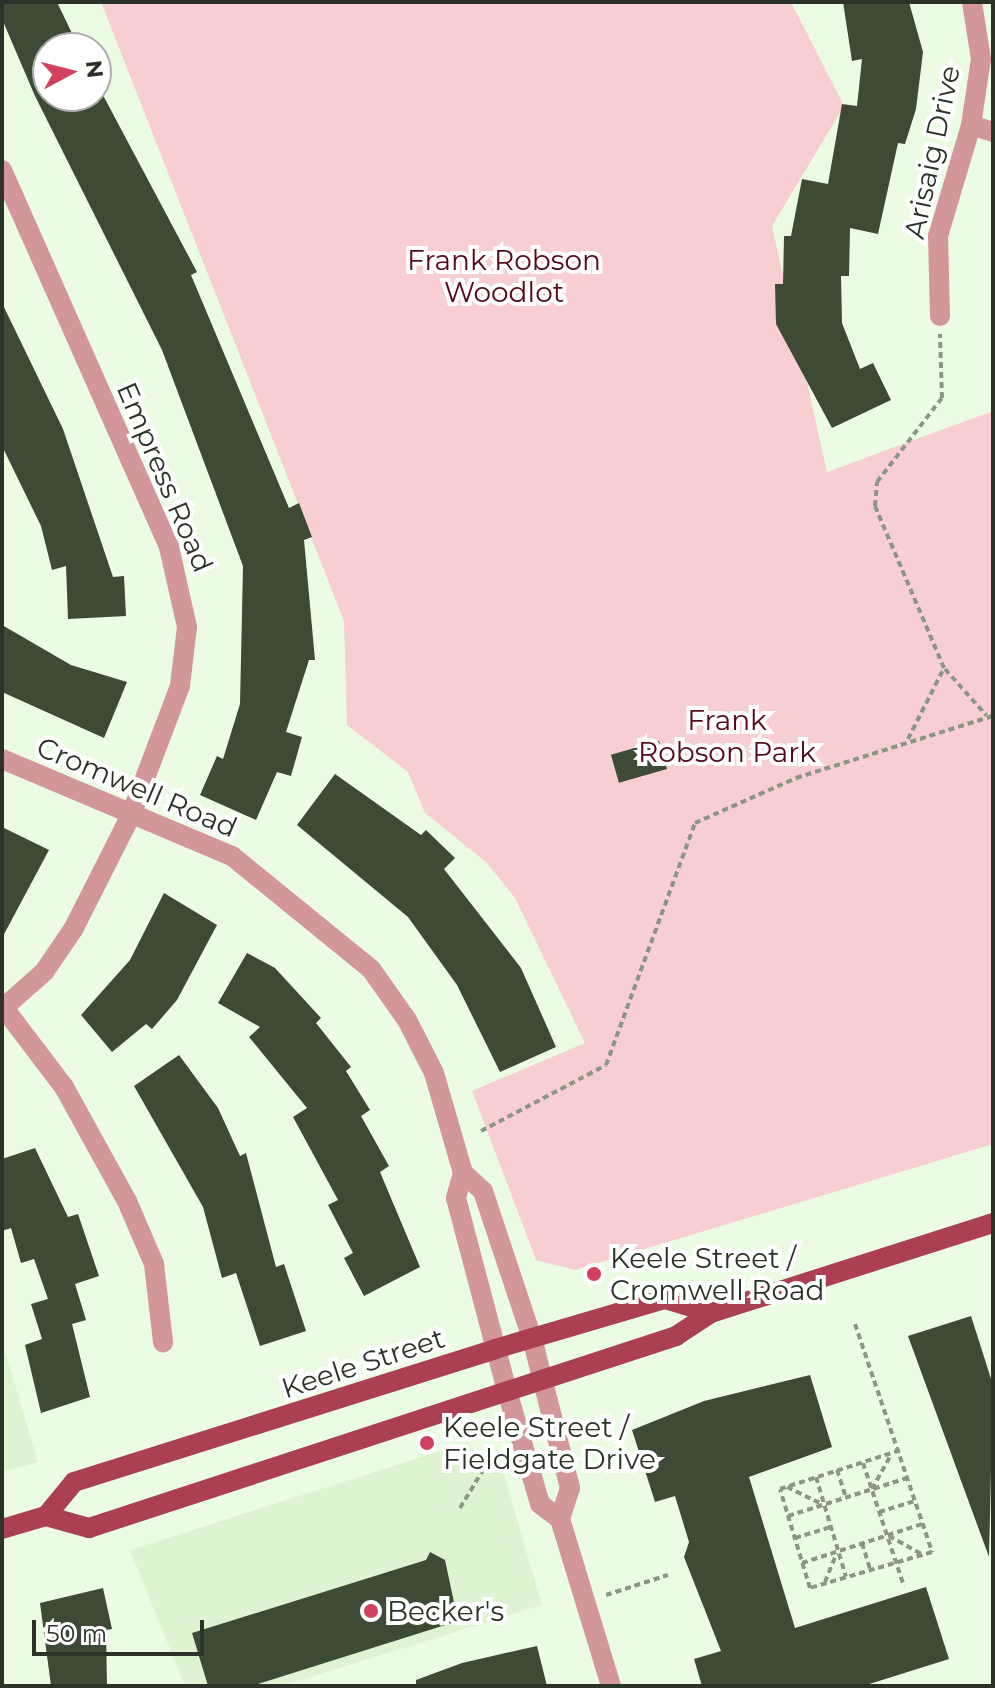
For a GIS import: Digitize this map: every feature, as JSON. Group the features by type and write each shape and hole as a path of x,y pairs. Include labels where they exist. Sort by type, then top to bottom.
{"main road":[{"path":"2,1529 46,1516 89,1528 676,1336 711,1313 993,1223"},
{"name":"Keele Street","path":"46,1516 74,1482 495,1349 665,1299 711,1313"}],"street":[{"name":"Arisaig Drive","path":"940,316 938,236 971,125 981,59 972,2"},
{"path":"971,125 993,132"},
{"name":"Empress Road","path":"2,170 184,596 180,686 131,815 74,928 44,972 3,1008"},
{"name":"Cromwell Road","path":"2,759 232,856 371,969 434,1073 463,1173 456,1198 495,1349 540,1504 560,1519 570,1488 532,1338 483,1191 463,1173"},
{"path":"3,1008 64,1087 127,1201 154,1264 163,1342"},
{"path":"560,1519 611,1686"}],"path":[{"path":"940,316 942,398 877,482 875,506 944,668 986,715"},
{"path":"907,741 944,668"},
{"path":"481,1131 606,1065 695,823 796,778 986,715 993,716"},
{"path":"855,1324 895,1452 932,1552 810,1588 780,1489 895,1452"},
{"path":"872,1489 895,1452"},
{"path":"460,1508 486,1465 502,1457"},
{"path":"863,1463 904,1586"},
{"path":"837,1470 846,1498"},
{"path":"816,1477 846,1577"},
{"path":"788,1516 907,1478"},
{"path":"786,1487 824,1505"},
{"path":"879,1512 915,1501"},
{"path":"802,1563 922,1524"},
{"path":"795,1539 831,1527"},
{"path":"887,1535 922,1554"},
{"path":"862,1543 870,1570"},
{"path":"824,1583 838,1551"},
{"path":"583,1602 668,1575"}],"shaded area":[{"path":"2,1341 38,1462 2,1472"},
{"path":"468,1442 482,1467 504,1474 542,1605 281,1686 185,1686 130,1550"}],"green space":[{"name":"Frank Robson Park","path":"101,2 791,2 844,106 772,226 827,472 993,411 993,1144 575,1270 536,1260 472,1091 585,1043 515,898 486,862 425,813 408,772 347,725 344,621"}],"building":[{"path":"2,2 57,2 71,32 32,32 32,89 2,19"},
{"path":"843,2 909,2 923,52 916,109 905,144 898,143 878,234 850,228 849,276 841,276 842,323 860,369 873,363 891,400 832,428 776,324 775,284 783,284 784,236 791,236 802,179 828,184 842,104 857,106 862,59 852,61"},
{"path":"43,112 112,112 197,272 191,275 289,508 299,503 312,537 304,540 315,660 309,660 286,732 302,737 291,776 277,772 256,820 200,795 217,756 223,759 240,704 243,566 162,350"},
{"path":"2,303 63,429 113,577 124,576 126,616 68,619 66,566 52,570 41,526 2,446"},
{"path":"2,625 71,665 127,682 104,738 2,692"},
{"path":"659,741 667,769 619,783 611,755"},
{"path":"335,774 421,835 426,830 455,858 444,869 521,968 556,1047 500,1072 457,985 408,917 297,825"},
{"path":"2,827 49,850 2,938"},
{"path":"164,893 217,925 177,1000 152,1029 146,1024 112,1052 81,1015 130,960"},
{"path":"247,953 275,968 321,1018 316,1023 351,1067 346,1071 370,1110 361,1116 389,1166 380,1172 420,1267 364,1296 344,1258 353,1253 328,1205 338,1200 293,1117 307,1108 249,1037 260,1027 218,1003"},
{"path":"179,1055 218,1108 240,1156 246,1153 276,1267 284,1264 306,1331 260,1346 236,1273 222,1278 203,1207 134,1086"},
{"path":"35,1148 68,1217 78,1214 99,1276 75,1284 86,1320 72,1324 90,1397 41,1413 25,1345 42,1339 31,1304 48,1299 34,1259 21,1263 11,1228 2,1231 2,1159"},
{"path":"971,1316 993,1385 989,1557 908,1336"},
{"path":"810,1375 832,1447 749,1477 795,1628 926,1587 949,1659 863,1686 702,1686 694,1659 721,1651 684,1557 689,1542 675,1496 655,1502 632,1430 704,1401"},
{"path":"430,1552 445,1560 458,1621 252,1686 208,1686 192,1633 426,1560"},
{"path":"103,1588 112,1629 106,1630 107,1686 51,1686 40,1603"},
{"path":"537,1646 547,1686 416,1686 416,1680 462,1663"}],"place":[{"name":"Keele Street / Cromwell Road","path":"594,1274"},
{"name":"Keele Street / Fieldgate Drive","path":"427,1443"},
{"name":"Becker's","path":"371,1611"}],"park label":[{"name":"Frank Robson Woodlot","path":"504,276"}]}
